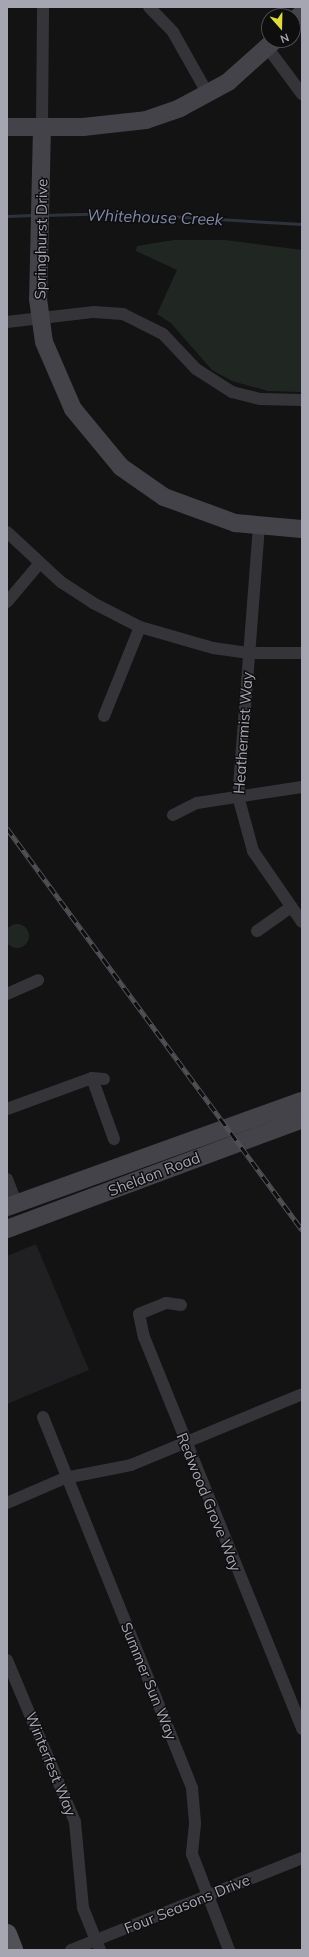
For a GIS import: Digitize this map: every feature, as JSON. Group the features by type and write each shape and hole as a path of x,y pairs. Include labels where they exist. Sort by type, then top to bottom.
{"main road":[{"path":"7,1934 13,1950"}],"street":[{"path":"42,127 43,7"},
{"path":"149,7 173,32 208,94"},
{"path":"7,127 42,127 146,120 208,94 228,82 266,48"},
{"path":"273,48 302,94"},
{"name":"Springhurst Drive","path":"42,127 38,299 44,342 73,409 121,467 153,490 186,508 259,526 302,529"},
{"path":"7,322 94,312 123,314 163,334 196,369 227,390 260,399 302,400"},
{"name":"Heathermist Way","path":"259,526 238,796 253,851 302,922"},
{"path":"7,532 39,564 93,603 140,627 182,641 248,653 302,653"},
{"path":"7,602 39,564"},
{"path":"104,716 140,627"},
{"path":"173,815 197,803 302,787"},
{"path":"257,931 291,907"},
{"path":"7,994 38,980"},
{"path":"7,1109 98,1078 114,1139"},
{"name":"Sheldon Road","path":"11,1205 302,1101"},
{"name":"Sheldon Road","path":"7,1230 302,1119"},
{"path":"7,1179 11,1205"},
{"path":"7,1220 26,1213 54,1190"},
{"name":"Redwood Grove Way","path":"181,1305 166,1303 139,1314 144,1337 184,1442 302,1728"},
{"path":"7,1503 65,1478 130,1465 302,1394"},
{"name":"Summer Sun Way","path":"43,1417 65,1478 192,1788 195,1824 192,1854 229,1950"},
{"name":"Winterfest Way","path":"7,1660 74,1822 83,1908 99,1945"},
{"name":"Four Seasons Drive","path":"71,1950 99,1945 207,1896 302,1858"}],"shaded area":[{"path":"174,240 225,240 302,250 302,392 268,391 232,381 212,370 171,323 157,314 177,270 136,251 137,246"},
{"path":"17,924 22,925 28,931 28,941 22,947 17,948 12,947 6,941 5,936 6,931 12,925"},
{"path":"36,1244 89,1370 7,1404 7,1256"}],"waterway":[{"name":"Whitehouse Creek","path":"45,215 116,213 302,224"},
{"name":"Whitehouse Creek","path":"7,216 33,215"}],"railway":[{"path":"7,828 302,1230"}]}
